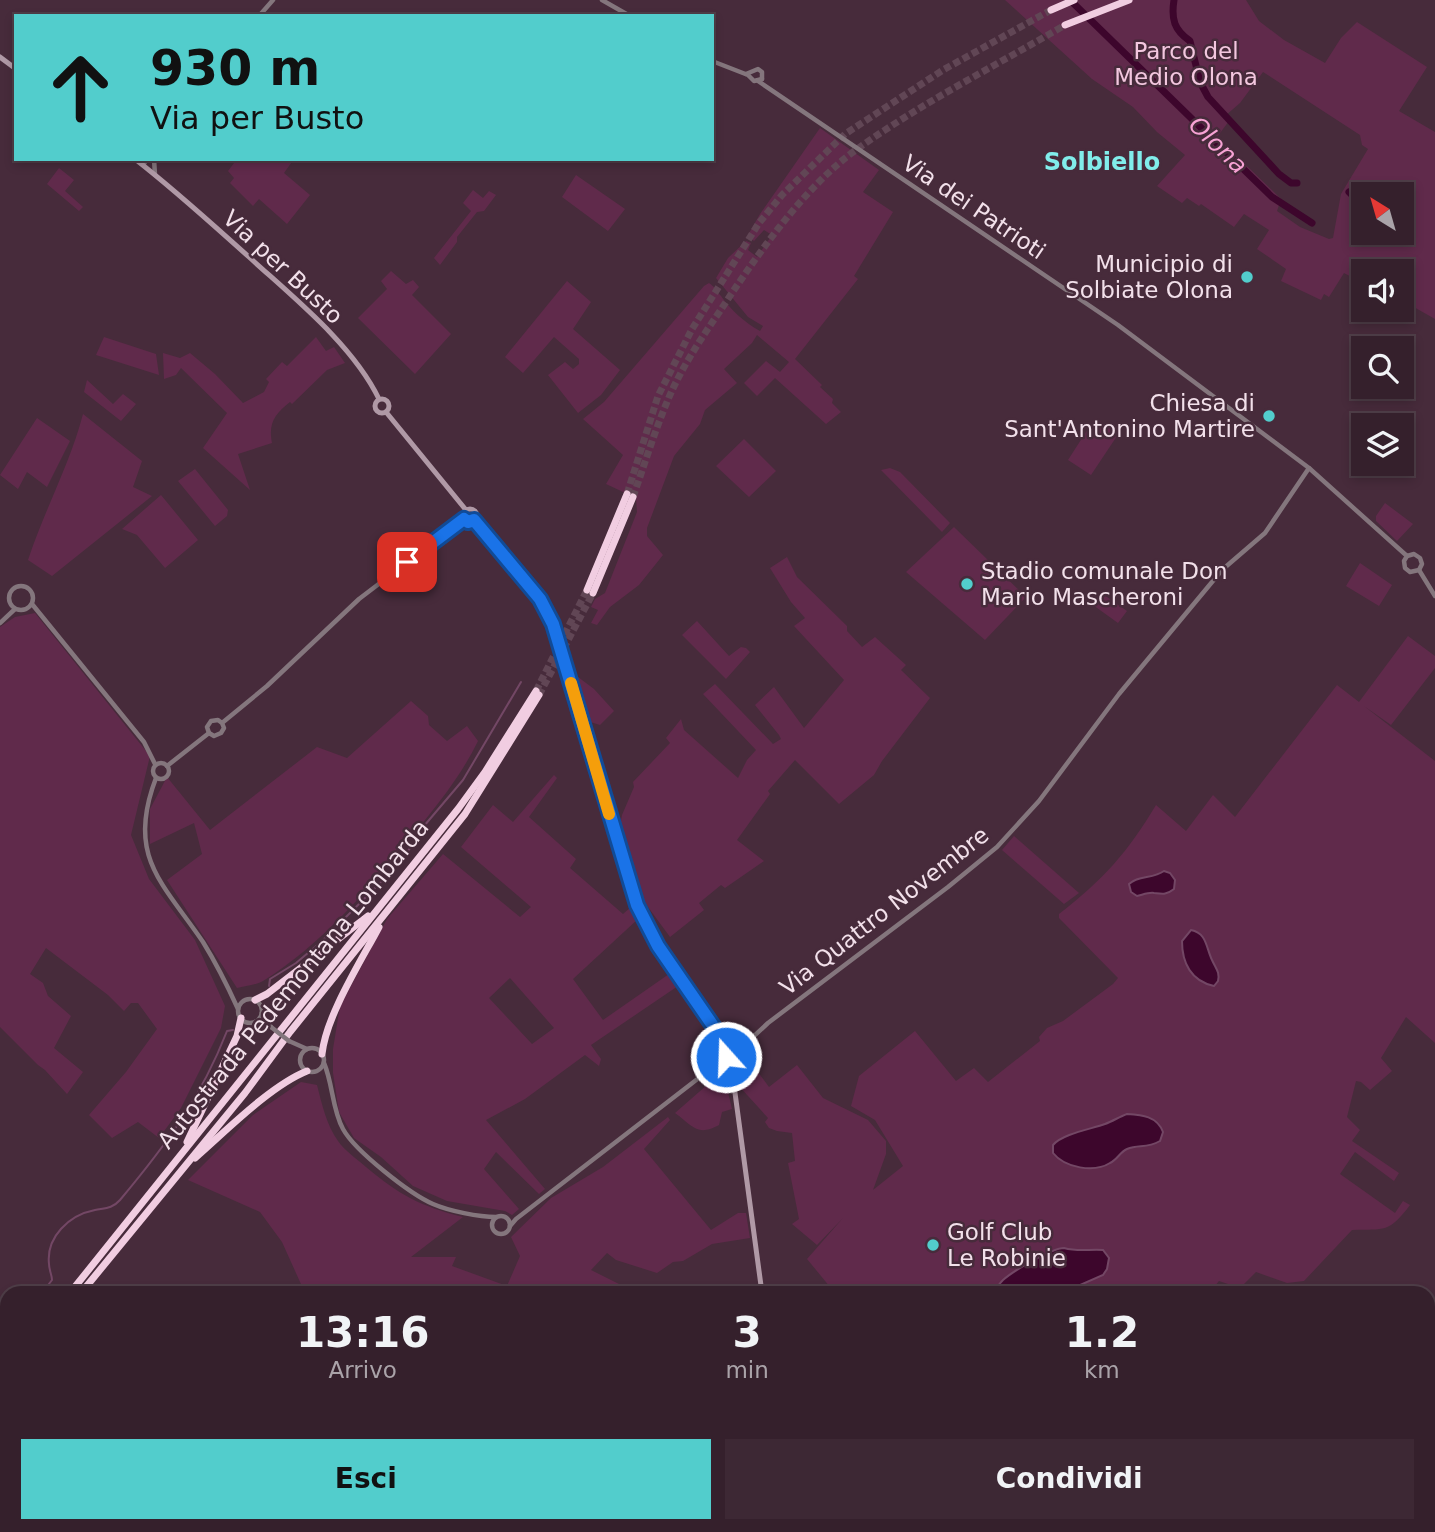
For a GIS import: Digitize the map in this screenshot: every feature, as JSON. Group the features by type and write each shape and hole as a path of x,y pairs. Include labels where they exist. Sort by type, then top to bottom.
{"highway":[{"path":"1051,10 1074,0"},
{"path":"1065,25 1129,0"},
{"path":"590,591 630,496"},
{"name":"Autostrada Pedemontana Lombarda","path":"86,1286 181,1170 384,909 485,772 538,693"},
{"path":"251,1000 267,994 384,909"},
{"path":"323,1058 324,1043 342,999 384,909"},
{"name":"Autostrada Pedemontana Lombarda","path":"76,1286 384,909"},
{"path":"178,1158 196,1125 236,1036 241,1018"},
{"path":"181,1170 260,1103 307,1071"}],"main road":[{"name":"Via per Busto","path":"138,161 191,204 322,326 372,384 379,400"},
{"name":"Via per Busto","path":"379,400 375,405 377,411 386,412"},
{"name":"Via per Busto","path":"379,400 388,401 389,408 386,412"},
{"name":"Via per Busto","path":"386,412 466,510 475,511 477,517 474,520 540,599 553,624 637,905 658,946 729,1049"},
{"path":"466,510 464,519 468,522 474,520"},
{"path":"735,1063 728,1061 726,1057 729,1049 739,1050 740,1059 735,1063 733,1078 761,1286"}],"street":[{"path":"261,14 273,0"},
{"path":"602,0 626,14"},
{"path":"714,62 761,81 763,75 760,69 749,74"},
{"name":"Via dei Patrioti","path":"761,81 817,122 1118,325 1309,468 1407,556"},
{"path":"143,165 152,161"},
{"path":"152,161 153,173"},
{"name":"Via Quattro Novembre","path":"739,1050 768,1023 998,847 1039,801 1119,694 1222,570 1265,533 1309,468"},
{"path":"222,723 267,686 359,599 464,519"},
{"path":"1414,554 1420,558 1422,564 1419,570 1410,572 1405,568 1404,561 1407,556 1414,554"},
{"path":"1419,570 1435,596"},
{"path":"19,586 30,589 32,604 26,609 15,608 10,602 10,594 19,586"},
{"path":"32,604 144,742 155,764 152,771 156,778 147,805 144,836 148,858 158,879 208,950 241,1018 246,1022 269,1026 291,1043 307,1049 314,1048 323,1058 340,1121 356,1146 425,1200 447,1209 483,1216 520,1216"},
{"path":"0,622 15,608"},
{"path":"211,721 222,723 224,728 221,733 214,736 209,733 207,727 211,721"},
{"path":"167,766 209,733"},
{"path":"155,764 163,763 169,773 166,777 156,778"},
{"path":"229,990 233,995 260,1004 269,1026"},
{"path":"238,1009 251,1000"},
{"path":"255,1022 262,1013"},
{"path":"291,1043 301,1065 307,1071 325,1074 330,1081"},
{"path":"300,1058 307,1049"},
{"path":"483,1216 494,1231 501,1234 507,1231 520,1216 726,1057"},
{"path":"318,1071 323,1058"},
{"path":"492,1225 496,1217"},
{"path":"507,1218 510,1226"}],"green space":[{"name":"Parco del Medio Olona","path":"1005,0 1246,0 1259,21 1284,40 1325,63 1341,38 1357,22 1427,67 1399,111 1435,132 1435,319 1414,307 1414,259 1351,259 1351,277 1344,273 1329,297 1324,294 1321,300 1281,281 1286,269 1257,249 1269,230 1244,214 1234,227 1201,204 1199,206 1187,198 1182,203 1157,186 1185,155 1133,107 1092,79","holes":["1263,72 1360,135 1362,145 1368,149 1341,194 1333,238 1329,239 1300,227 1277,211 1281,199 1217,137 1229,121 1225,116 1240,103"]},
{"path":"820,128 879,170 863,192 893,212 854,276 858,279 795,359 822,385 820,387 833,399 832,403 841,412 826,424 775,378 757,396 744,383 766,361 780,372 789,362 757,335 724,369 737,383 705,410 700,424 674,456 647,528 647,536 663,555 639,585 610,607 597,625 591,623 598,610 591,607 595,599 605,593 637,512 636,498 606,484 623,455 583,419 604,402 709,283 738,315 760,331 763,326 748,317 716,278 728,258 746,241 751,243 748,250 757,257 772,235 764,230 754,241 748,235"},
{"path":"236,161 293,161 284,173 310,195 287,224 259,199 253,206 230,183 234,178 228,171"},
{"path":"59,168 74,180 65,191 83,207 79,211 47,184"},
{"path":"576,175 625,209 608,231 562,197"},
{"path":"473,190 483,198 489,191 496,195 484,211 477,212 457,237 457,242 440,265 434,258 471,211 463,203"},
{"path":"391,271 406,284 413,280 419,287 412,295 451,334 415,374 358,318 387,289 381,281"},
{"path":"567,281 591,302 573,329 620,370 601,395 578,413 548,375 565,362 573,369 579,364 579,359 554,337 523,373 505,357"},
{"path":"104,337 156,354 159,375 96,355"},
{"path":"316,337 326,351 334,347 345,363 327,370 292,404 290,402 280,411 272,424 272,443 238,454 250,490 203,448 227,413 181,368 176,375 164,379 163,353 180,358 190,353 243,403 264,392 269,382 266,379 282,362 287,366"},
{"path":"87,380 113,404 123,394 136,404 121,421 84,392"},
{"path":"83,414 142,461 133,487 152,496 52,576 28,560"},
{"path":"37,418 70,441 47,487 27,472 18,489 0,475"},
{"path":"1095,418 1119,433 1091,475 1068,460"},
{"path":"744,439 776,471 749,497 716,466"},
{"path":"890,468 900,472 950,523 942,532 881,470"},
{"path":"195,469 228,510 227,516 215,526 178,481"},
{"path":"161,495 198,540 165,568 137,535 122,529"},
{"path":"1385,503 1413,524 1397,541 1376,521 1376,516"},
{"name":"Stadio comunale Don Mario Mascheroni","path":"954,527 1026,597 985,640 906,572"},
{"path":"787,557 797,577 847,626 847,631 862,647 875,637 906,665 901,670 930,698 874,775 839,804 795,760 768,791 770,794 737,840 764,861 725,888 721,885 699,903 704,910 670,937 637,892 619,831 622,815 634,787 633,782 670,743 666,738 681,719 684,730 738,778 747,760 756,750 703,694 715,684 773,744 781,739 755,705 774,687 804,728 844,680 794,626 805,618 791,602 770,568"},
{"path":"1360,563 1392,585 1379,606 1346,586"},
{"path":"1092,591 1107,597 1127,611 1118,623 1086,600"},
{"path":"35,613 150,756 131,835 149,879 195,940 225,1006 221,1028 181,1108 159,1138 138,1122 112,1138 89,1115 126,1072 157,1029 138,1003 131,1003 124,1011 108,995 46,948 30,974 43,983 48,996 71,1016 54,1048 83,1072 67,1094 0,1027 0,627 15,617"},
{"path":"697,621 729,656 741,647 750,652 726,679 682,635"},
{"path":"1408,636 1435,656 1435,668 1391,725 1364,706 1435,761 1435,1043 1406,1017 1381,1058 1392,1071 1370,1090 1356,1081 1347,1117 1360,1130 1352,1141 1399,1173 1394,1181 1355,1152 1340,1174 1395,1213 1403,1201 1410,1205 1397,1221 1386,1228 1352,1230 1304,1281 1287,1283 1256,1272 1242,1286 1219,1281 1215,1286 829,1286 807,1259 843,1218 817,1245 792,1224 799,1219 788,1163 795,1161 792,1133 769,1128 765,1122 768,1118 738,1085 737,1074 747,1057 769,1087 797,1065 823,1098 868,1120 886,1141 886,1154 873,1190 903,1166 875,1120 851,1106 859,1076 915,1031 956,1081 974,1068 988,1082 1040,1041 1039,1037 1047,1028 1063,1021 1118,978 1059,918 1059,914 1114,864 1156,805 1186,831 1213,795 1235,817 1337,685 1359,702"},
{"path":"574,674 594,689 614,711 600,725 587,721"},
{"path":"411,701 428,716 429,725 447,741 467,726 478,741 464,767 439,803 395,856 324,934 263,981 237,988 167,880 202,854 194,823 150,844 150,809 167,777 210,830 317,747 347,758"},
{"path":"554,775 557,778 529,817 576,859 570,868 623,914 631,907 638,919 573,979 603,1020 669,974 678,986 591,1045 601,1059 599,1066 585,1055 525,1099 486,1120 545,1189 539,1194 496,1152 484,1169 519,1209 512,1215 505,1211 447,1201 413,1186 381,1157 354,1138 339,1112 333,1073 333,1049 340,1006 387,919 443,854 520,917 531,907 461,847 493,805 513,822","holes":["510,978 554,1028 532,1044 489,998"]},
{"path":"1014,836 1079,893 1064,904 1002,850"},
{"path":"723,1071 732,1109 722,1112 719,1125 700,1130 675,1113"},
{"path":"301,1082 317,1085 330,1128 351,1155 411,1199 463,1217 411,1257 456,1257 452,1266 507,1286 302,1286 282,1242 260,1212 188,1180 253,1115"},
{"path":"668,1117 670,1120 644,1149 711,1230 738,1213 746,1213 750,1238 712,1244 683,1261 673,1262 657,1273 616,1260 607,1253 591,1270 621,1285 507,1286 520,1256 511,1237 551,1198 603,1167"}],"shaded area":[{"path":"1164,871 1170,873 1175,880 1174,889 1171,891 1137,896 1131,892 1129,884 1133,881"},
{"path":"1191,930 1203,938 1217,970 1218,981 1214,986 1199,980 1186,964 1182,941"},
{"path":"1127,1114 1143,1116 1157,1123 1163,1132 1160,1141 1127,1149 1112,1162 1096,1168 1072,1165 1053,1153 1053,1145 1057,1141"},
{"path":"1058,1249 1103,1250 1109,1258 1107,1269 1103,1275 1078,1286 998,1286 1015,1271"}],"waterway":[{"name":"Olona","path":"1070,0 1272,197 1312,223"},
{"name":"Olona","path":"1174,0 1175,24 1180,33 1190,41 1200,82 1208,97 1279,174 1291,183 1297,183"},
{"path":"269,986 270,979 296,963 321,942 390,873 424,826 463,780 521,682"},
{"path":"47,1286 52,1280 49,1254 55,1236 76,1217 111,1207 120,1200 181,1120 206,1078 227,1031 233,1030"}],"tunnel":[{"path":"627,494 658,396 692,329 759,223 782,195 845,134 943,70 1051,10"},
{"path":"633,497 662,414 684,367 750,267 801,201 840,163 885,130 1065,25"},
{"path":"536,691 587,590"},
{"path":"539,695 593,593"}],"slow traffic":[{"path":"571,683 609,814"}],"place":[{"name":"Municipio di Solbiate Olona","path":"1247,277"},
{"name":"Chiesa di Sant'Antonino Martire","path":"1269,416"},
{"name":"Stadio comunale Don Mario Mascheroni","path":"967,584"},
{"name":"Golf Club Le Robinie","path":"933,1245"}],"district":[{"name":"Solbiello","path":"1102,162"}],"route":[{"path":"407,562 464,519 468,522 474,520 540,599 553,624 637,905 658,946 729,1049 726,1057"}]}
